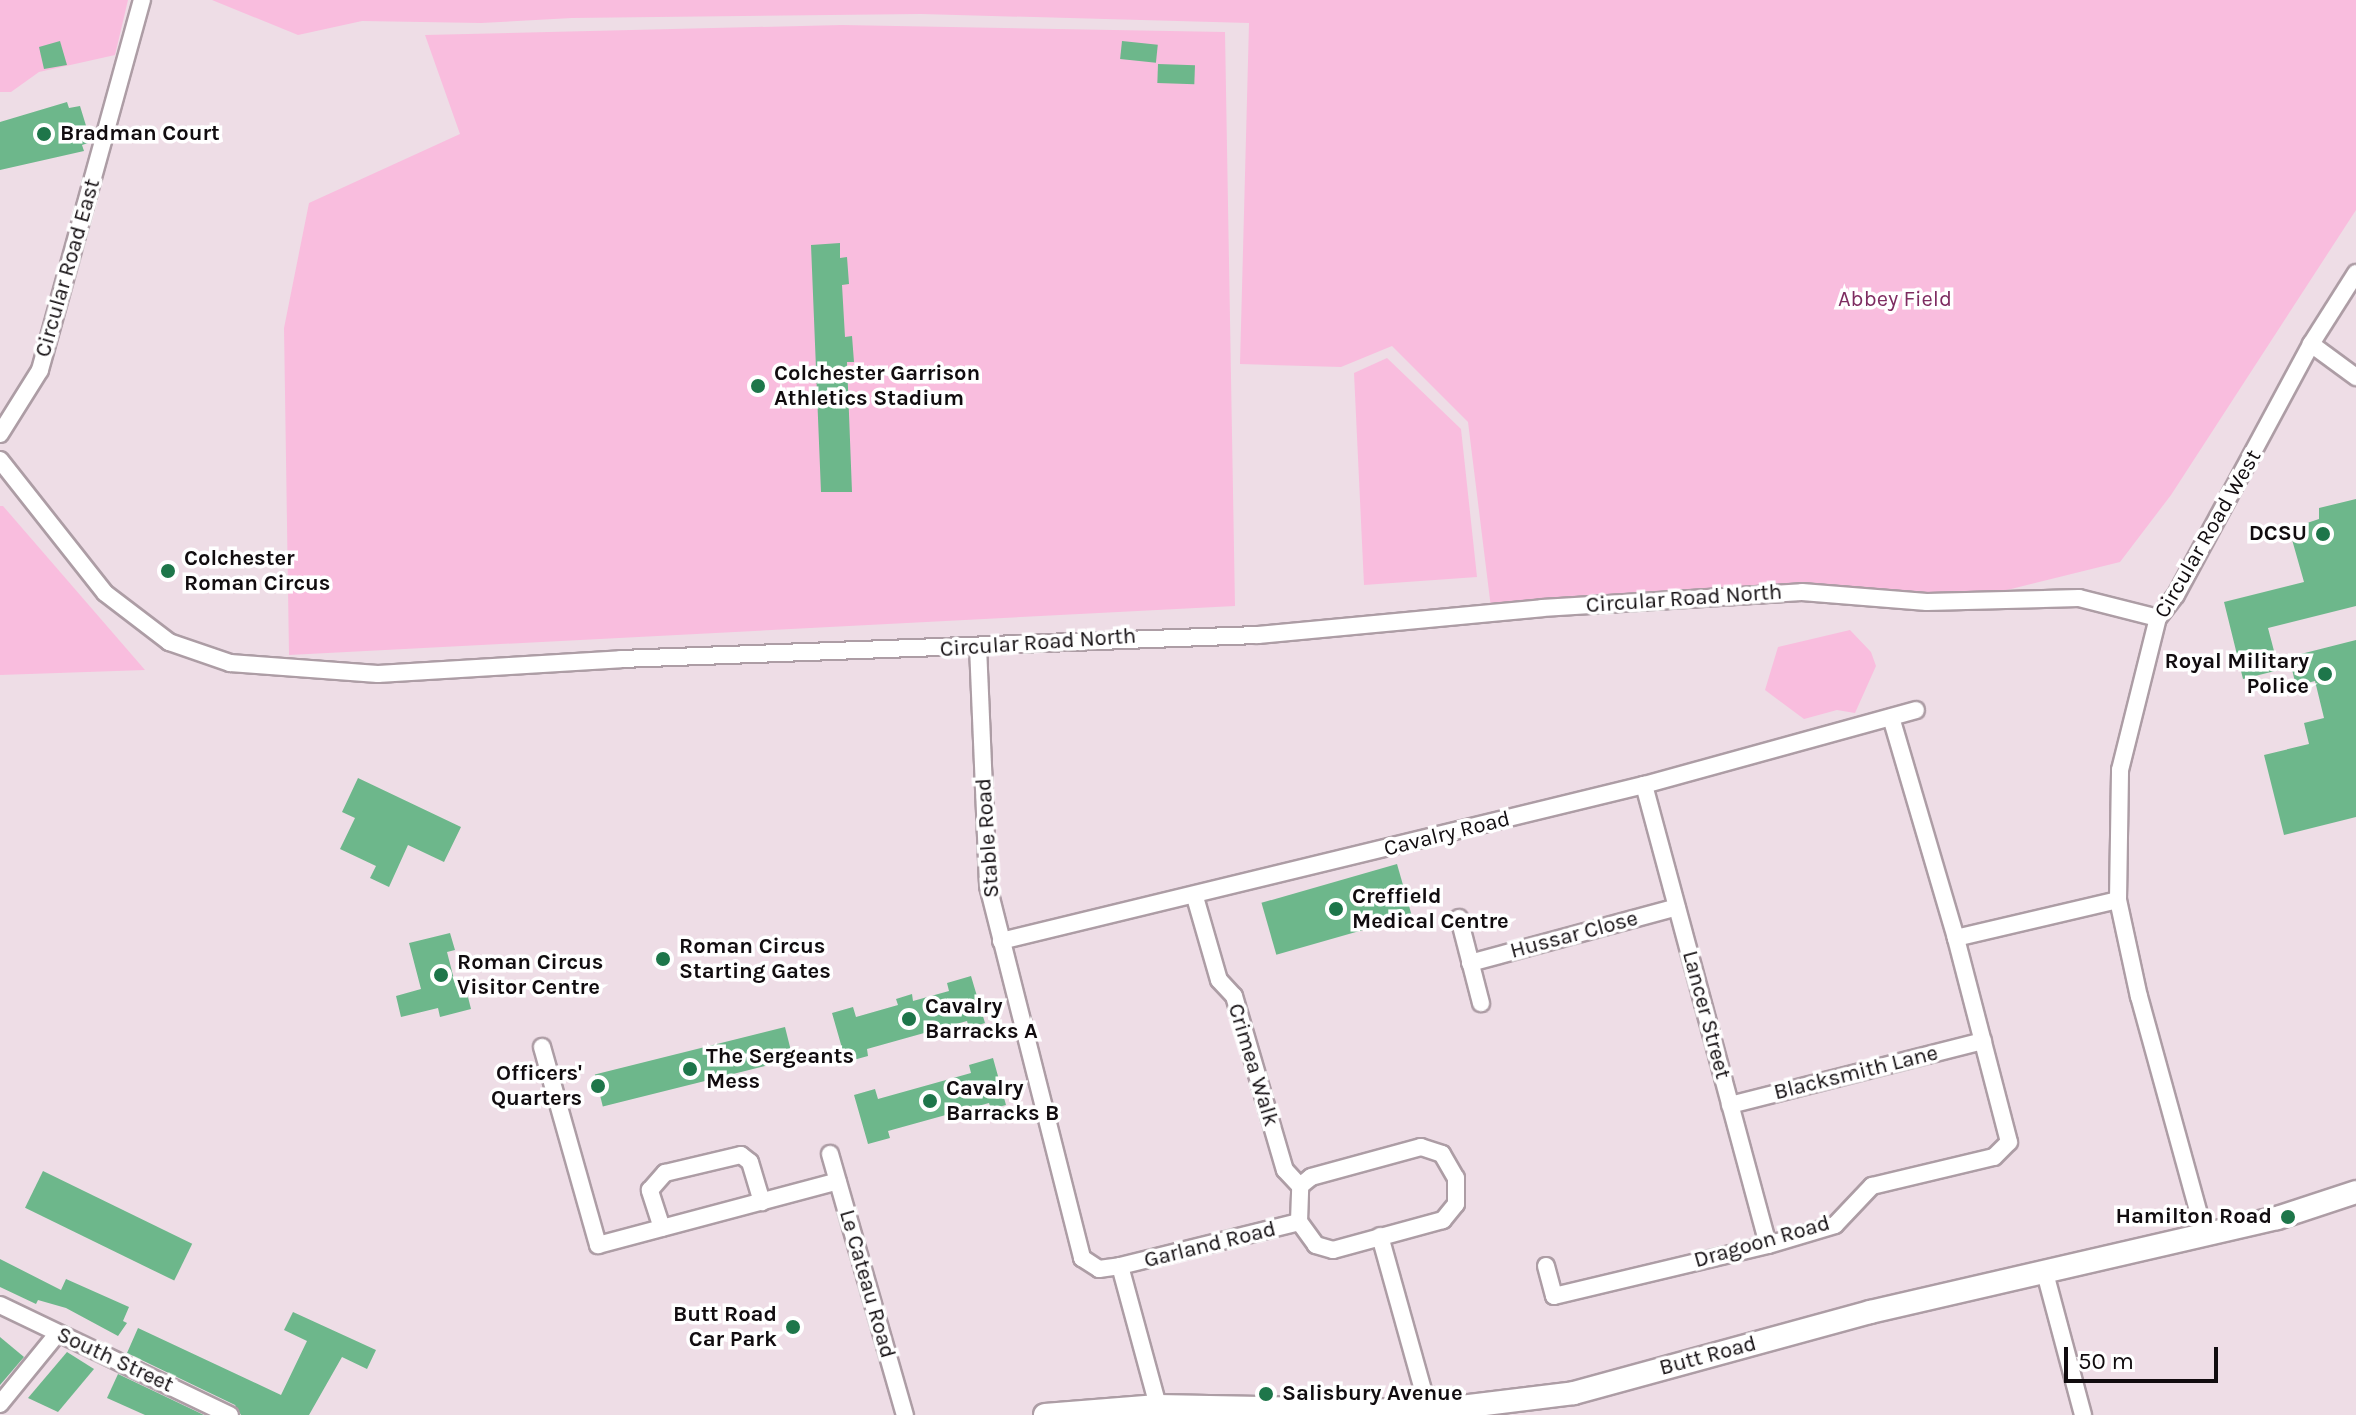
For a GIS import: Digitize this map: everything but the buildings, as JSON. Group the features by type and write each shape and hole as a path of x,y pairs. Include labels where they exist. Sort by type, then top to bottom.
{"main road":[{"name":"Butt Road","path":"1045,1415 1158,1406 1207,1412 1429,1413 1574,1393 1855,1316 2205,1236 2356,1192"}],"street":[{"name":"Circular Road East","path":"0,434 40,370 142,0"},
{"name":"Circular Road West","path":"2205,1236 2118,900 2120,770 2158,618 2191,569 2311,344 2356,273"},
{"path":"2311,344 2356,377"},
{"name":"Circular Road North","path":"0,460 105,593 140,625 169,642 230,663 378,674 621,659 1258,635 1542,608 1802,592 1927,602 2079,598 2158,618"},
{"name":"Stable Road","path":"978,646 988,886 1056,1167"},
{"name":"Cavalry Road","path":"1001,941 1195,897 1644,785 1916,710"},
{"path":"1891,717 1956,938 2118,900"},
{"name":"Lancer Street","path":"1644,785 1768,1245"},
{"name":"Crimea Walk","path":"1195,897 1219,980 1234,996 1285,1170 1300,1186"},
{"name":"Hussar Close","path":"1470,963 1677,907"},
{"path":"1459,918 1481,1003"},
{"name":"Dragoon Road","path":"1546,1266 1554,1296 1768,1245 1835,1225 1872,1186 1994,1157 2009,1142 1956,938"},
{"name":"Blacksmith Lane","path":"1730,1105 1983,1041"},
{"path":"542,1047 598,1245 838,1181"},
{"name":"Garland Road","path":"1421,1147 1442,1154 1456,1178 1456,1204 1443,1220 1333,1250 1316,1245 1299,1222 1300,1186 1311,1177 1421,1147"},
{"name":"Le Cateau Road","path":"830,1154 905,1415"},
{"path":"662,1228 650,1190 659,1175 679,1169 741,1155 750,1162 762,1202"},
{"name":"Garland Road","path":"1056,1167 1082,1258 1099,1269 1299,1222"},
{"path":"1380,1236 1429,1413"},
{"name":"Garland Road","path":"1120,1266 1158,1406"},
{"path":"2045,1273 2083,1415"},
{"name":"South Street","path":"0,1305 230,1415"},
{"path":"0,1404 57,1334"}],"green space":[{"path":"0,0 128,0 115,55 39,72 11,92 0,92"},
{"name":"Abbey Field","path":"212,0 2356,0 2356,210 2171,495 2120,562 1963,601 1786,594 1492,616 1468,422 1392,346 1341,367 1240,364 1249,23 921,14 572,18 481,23 362,21 298,35"},
{"name":"Colchester Garrison Athletics Stadium","path":"842,25 1225,32 1235,606 289,655 284,328 309,203 460,134 425,35"},
{"path":"1387,358 1461,429 1477,577 1364,585 1354,373"},
{"path":"0,506 3,506 145,670 0,675"},
{"path":"1850,630 1871,652 1876,666 1855,713 1837,710 1804,719 1765,690 1778,647"}],"place":[{"name":"Bradman Court","path":"44,134"},
{"name":"Colchester Garrison Athletics Stadium","path":"758,386"},
{"name":"DCSU","path":"2323,534"},
{"name":"Colchester Roman Circus","path":"168,571"},
{"name":"Royal Military Police","path":"2325,674"},
{"name":"Creffield Medical Centre","path":"1336,909"},
{"name":"Roman Circus Starting Gates","path":"663,959"},
{"name":"Roman Circus Visitor Centre","path":"441,975"},
{"name":"Cavalry Barracks A","path":"909,1019"},
{"name":"The Sergeants Mess","path":"690,1069"},
{"name":"Officers' Quarters","path":"598,1086"},
{"name":"Cavalry Barracks B","path":"930,1101"},
{"name":"Hamilton Road","path":"2288,1217"},
{"name":"Butt Road Car Park","path":"793,1327"},
{"name":"Salisbury Avenue","path":"1266,1394"}]}
